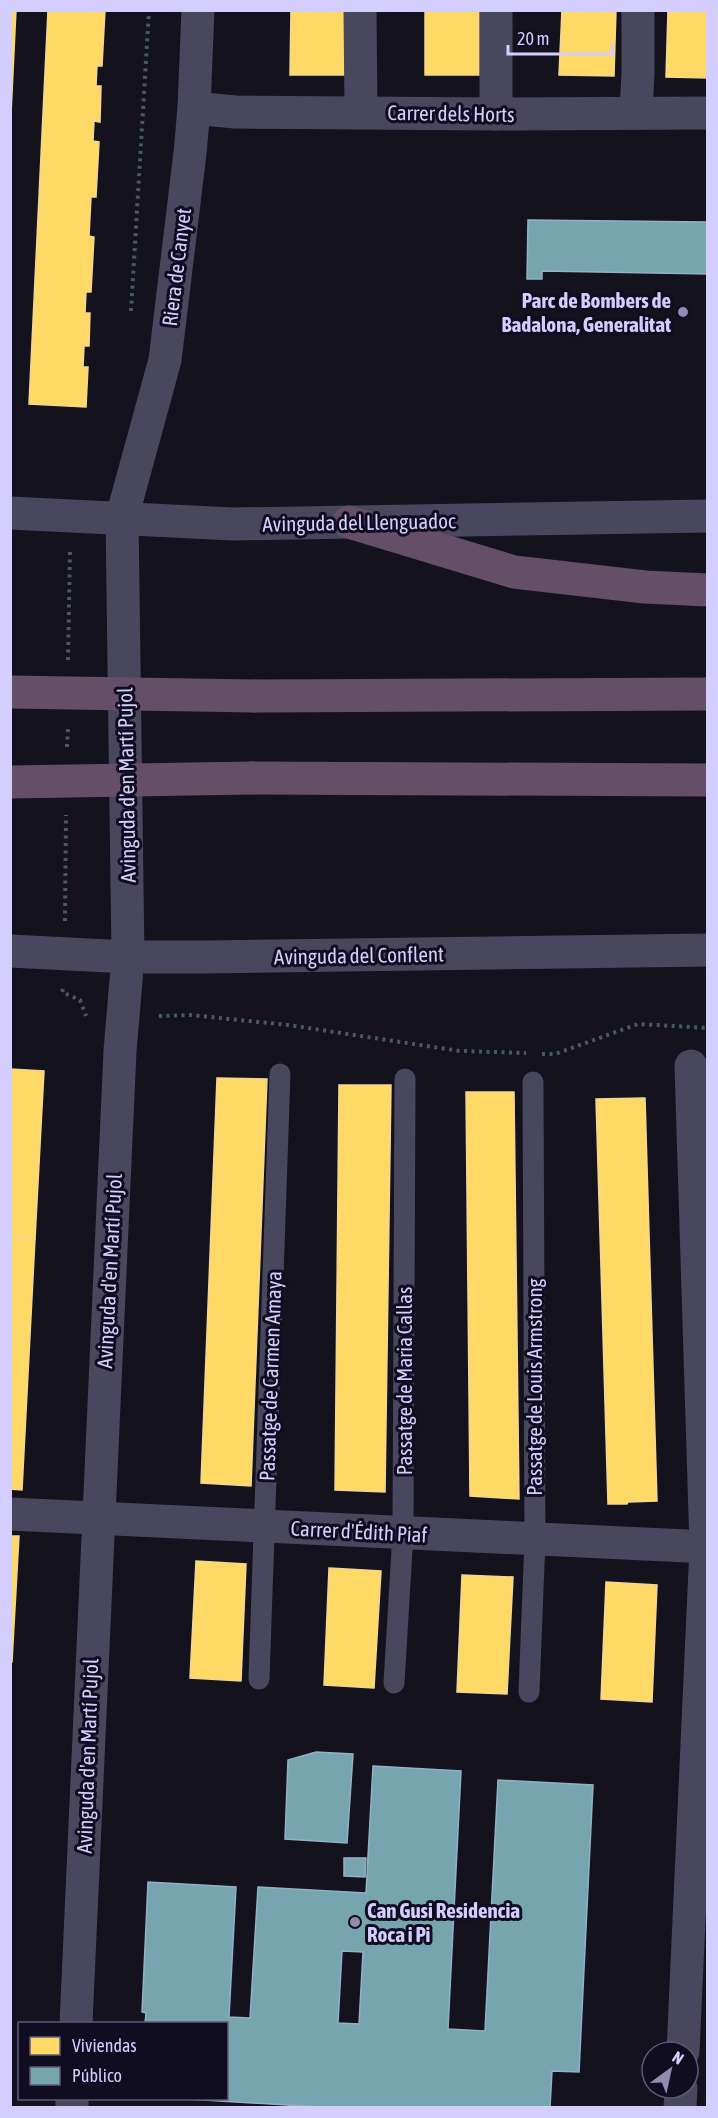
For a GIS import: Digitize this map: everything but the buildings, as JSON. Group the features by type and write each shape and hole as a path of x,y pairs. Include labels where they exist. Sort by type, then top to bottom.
{"highway":[{"path":"349,522 514,572 645,587 708,590"},
{"path":"10,692 255,696 708,694"},
{"path":"10,782 252,778 708,780"}],"street":[{"name":"Riera de Canyet","path":"122,518 165,360 194,108 198,10"},
{"path":"360,10 361,112"},
{"path":"496,10 496,114"},
{"path":"636,113 638,10"},
{"name":"Carrer dels Horts","path":"194,108 235,111 496,114 708,113"},
{"name":"Avinguda del Llenguadoc","path":"10,513 233,524 708,516"},
{"name":"Avinguda d'en Martí Pujol","path":"76,2022 120,1051 128,957 122,518"},
{"name":"Avinguda del Conflent","path":"10,951 128,957 708,950"},
{"path":"684,2040 707,1547 691,1066"},
{"name":"Carrer d'Édith Piaf","path":"10,1514 707,1547"}],"lane":[{"name":"Passatge de Carmen Amaya","path":"259,1678 280,1074"},
{"name":"Passatge de Maria Callas","path":"394,1683 403,1533 405,1079"},
{"name":"Passatge de Louis Armstrong","path":"529,1692 535,1539 533,1082"}],"path":[{"path":"131,311 149,10"},
{"path":"63,984 62,992 80,1000 86,1014 86,1026"},
{"path":"155,1024 159,1015 191,1015 288,1024 460,1051 555,1054 638,1024 708,1028"}],"place":[{"name":"Parc de Bombers de Badalona, Generalitat","path":"683,312"},
{"name":"Can Gusi Residencia Roca i Pi","path":"355,1922"}]}
